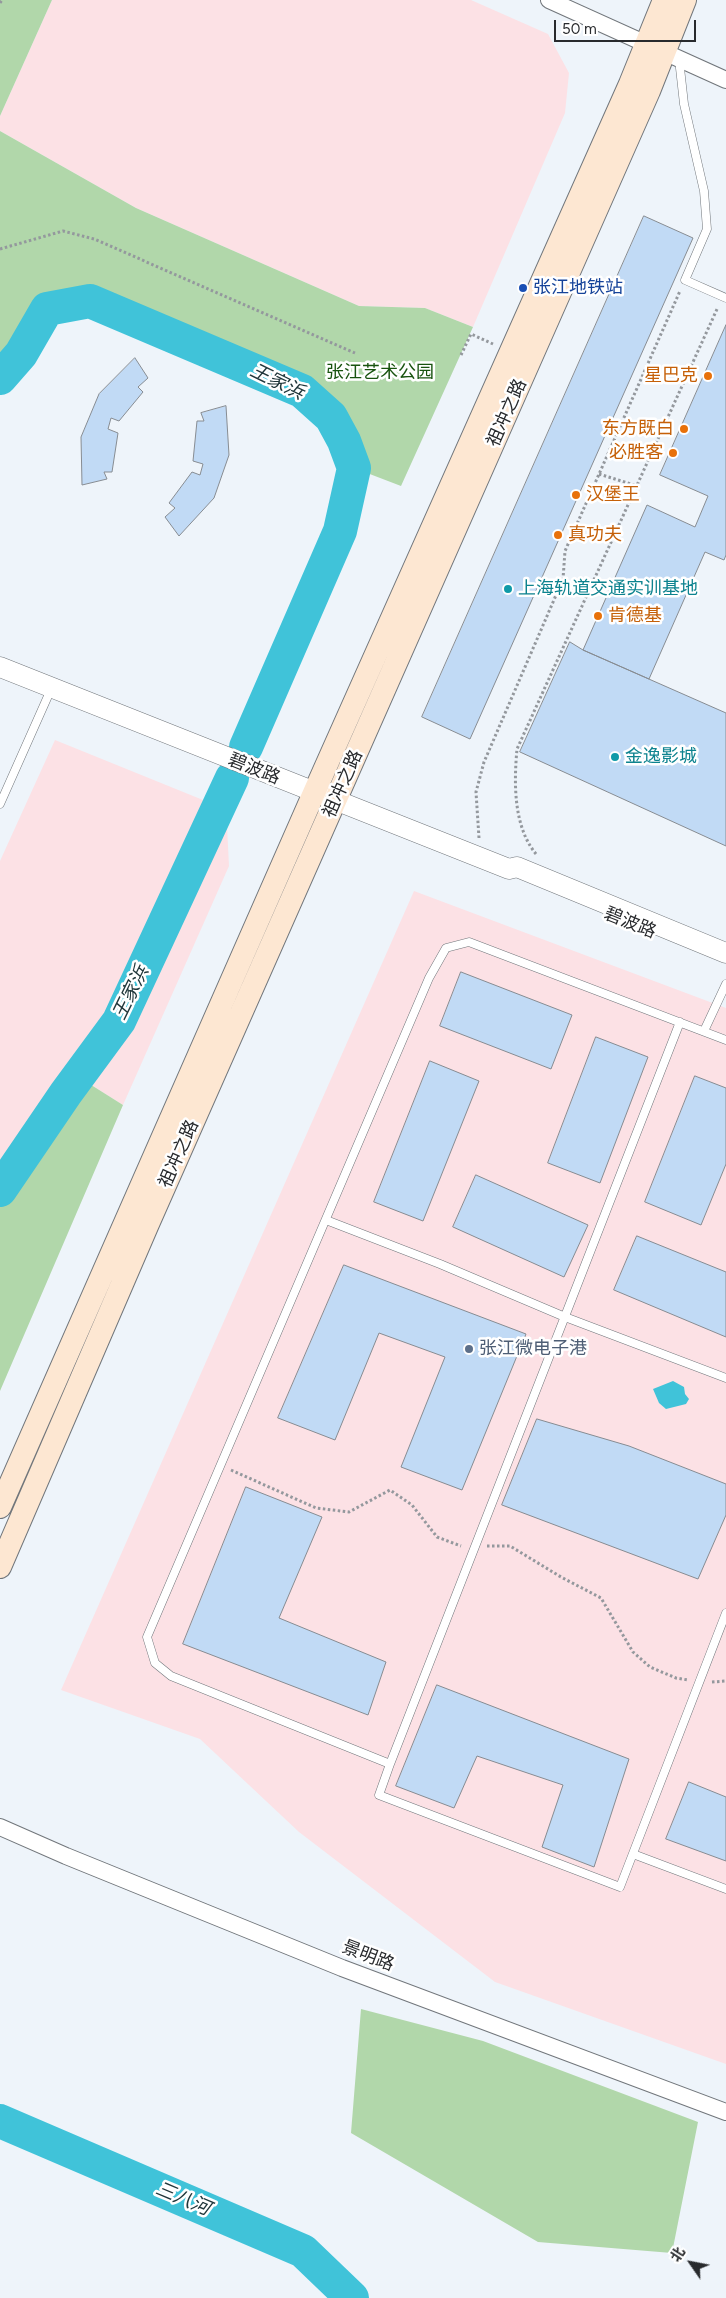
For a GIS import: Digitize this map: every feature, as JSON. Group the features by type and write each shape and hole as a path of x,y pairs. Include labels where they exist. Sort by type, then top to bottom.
{"main road":[{"name":"祖冲之路","path":"0,1507 314,792 510,352 663,52 664,0"},
{"name":"祖冲之路","path":"0,1567 144,1233 636,119 685,0"}],"street":[{"path":"549,0 726,80"},
{"name":"碧波路","path":"0,667 509,869 517,867 726,953"},
{"name":"碧波路","path":"509,869 513,876 726,963"},
{"name":"景明路","path":"0,1827 66,1856 333,1964 726,2112"}],"lane":[{"path":"663,52 684,104 704,192 707,229 685,280 724,297"},
{"path":"0,804 52,687"},
{"path":"390,1764 171,1676 155,1663 147,1637 429,978 446,948 469,942 726,1040"},
{"path":"704,1031 726,984"},
{"path":"680,1022 379,1795 620,1887 726,1614"},
{"path":"326,1220 440,1264 565,1317 726,1378"},
{"path":"633,1854 726,1889"}],"path":[{"path":"0,249 63,231 94,239 355,353"},
{"path":"482,858 476,792 484,762 562,579 565,551 685,280"},
{"path":"538,856 522,827 516,798 517,749 724,297"},
{"path":"461,355 471,334 510,352"},
{"path":"599,474 637,486"}],"shaded area":[{"path":"52,0 471,0 548,34 569,73 565,113 473,327 425,308 359,306 136,208 0,131 0,116"},
{"path":"55,740 203,800 227,826 229,866 123,1105 69,1071 0,1173 0,861"},
{"name":"张江微电子港","path":"414,891 726,1008 726,2064 495,1982 299,1832 200,1739 61,1690"}],"green space":[{"path":"0,0 52,0 0,116"},
{"name":"张江艺术公园","path":"0,131 136,208 359,306 425,308 473,327 401,486 354,468 344,441 331,417 302,391 90,301 47,309 21,354 0,378"},
{"path":"69,1071 123,1105 0,1391 0,1173"},
{"path":"361,2009 483,2041 698,2122 672,2253 538,2242 351,2133"}],"water":[{"path":"673,1381 684,1387 685,1394 689,1399 686,1404 666,1409 659,1403 653,1389"}],"building":[{"name":"上海轨道交通实训基地","path":"644,216 693,238 470,739 422,717"},
{"path":"726,325 726,555 724,560 705,552 649,679 583,650 647,505 695,527 708,496 660,475"},
{"path":"135,358 148,378 138,387 143,392 119,421 111,418 108,429 118,433 112,472 104,472 107,479 82,485 81,437 99,394"},
{"path":"226,406 229,455 214,498 179,536 165,517 175,508 169,503 192,472 200,475 203,464 193,461 197,421 204,421 201,413"},
{"path":"570,642 583,650 726,713 726,846 520,752"},
{"path":"461,972 572,1015 551,1069 440,1026"},
{"path":"596,1037 648,1057 600,1183 548,1163"},
{"path":"430,1061 479,1081 423,1221 374,1202"},
{"path":"695,1076 726,1088 726,1164 701,1225 645,1202"},
{"path":"476,1175 588,1225 564,1277 453,1227"},
{"path":"637,1236 726,1272 726,1337 614,1290"},
{"path":"344,1265 526,1334 462,1490 401,1467 445,1357 379,1333 335,1440 278,1418"},
{"path":"537,1419 629,1446 726,1484 726,1515 698,1579 502,1505"},
{"path":"246,1487 322,1517 279,1618 386,1662 368,1715 183,1644"},
{"path":"437,1685 629,1759 594,1867 542,1847 563,1785 477,1756 454,1808 396,1786"},
{"path":"689,1782 726,1797 726,1861 666,1839"}],"waterway":[{"name":"王家浜","path":"0,378 21,354 47,309 90,301 302,391 331,417 344,441 354,468 340,531 246,747"},
{"name":"王家浜","path":"0,1190 66,1093 119,1021 232,778"},
{"name":"三八河","path":"0,2121 303,2251 352,2298"}],"place":[{"name":"张江地铁站","path":"523,288"},
{"name":"星巴克","path":"708,376"},
{"name":"东方既白","path":"684,429"},
{"name":"必胜客","path":"673,453"},
{"name":"汉堡王","path":"576,495"},
{"name":"真功夫","path":"558,535"},
{"name":"上海轨道交通实训基地","path":"508,589"},
{"name":"肯德基","path":"598,616"},
{"name":"金逸影城","path":"615,757"},
{"name":"张江微电子港","path":"469,1349"}]}
